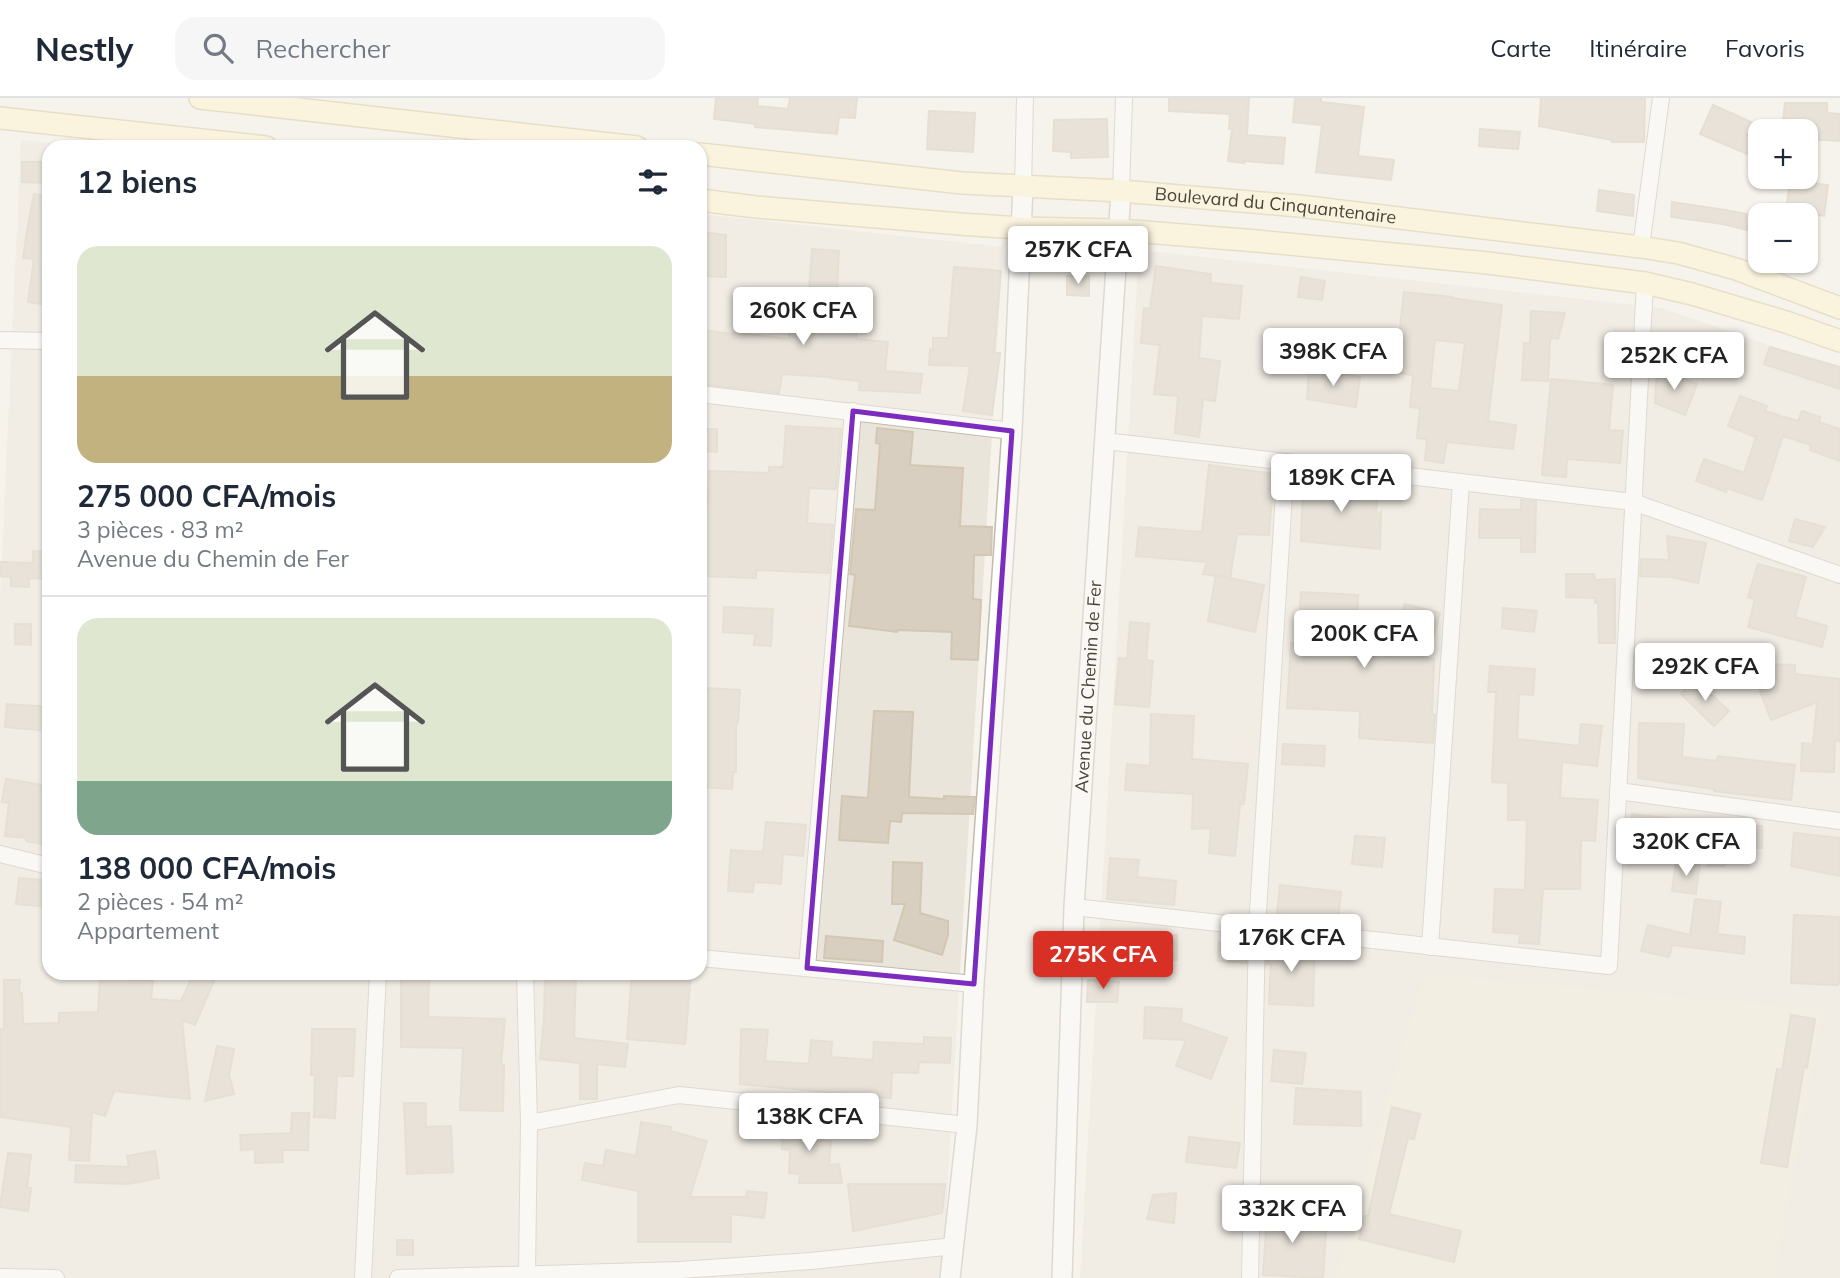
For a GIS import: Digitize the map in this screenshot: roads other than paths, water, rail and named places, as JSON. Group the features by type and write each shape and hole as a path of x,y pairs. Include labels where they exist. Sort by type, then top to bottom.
{"main road":[{"path":"213,99 575,140"},
{"path":"0,118 202,140"},
{"name":"Boulevard du Cinquantenaire","path":"707,155 962,183 1121,191 1312,208 1641,247 1678,253 1736,269 1840,308"},
{"name":"Boulevard du Cinquantenaire","path":"707,201 1020,228 1120,230 1488,263 1645,283 1751,311 1840,341"}],"street":[{"path":"950,1278 967,1125 974,984 1012,431 1025,98"},
{"name":"Avenue du Chemin de Fer","path":"1062,1278 1074,907 1120,230 1124,98"},
{"path":"1641,247 1661,98"},
{"path":"1074,907 1609,966 1645,283"},
{"path":"0,334 0,341 42,341"},
{"path":"707,395 1012,431"},
{"path":"807,968 853,411"},
{"path":"1105,441 1633,502 1840,575"},
{"path":"1250,1278 1257,928 1286,462"},
{"path":"1430,947 1461,482"},
{"path":"1618,791 1840,821"},
{"path":"0,855 42,864"},
{"path":"707,959 974,984"},
{"path":"363,1278 379,980"},
{"path":"525,980 530,1124 527,1274"},
{"path":"530,1124 679,1095 967,1125"},
{"path":"398,1278 527,1274 679,1274 954,1246"},
{"path":"810,1278 811,1261"},
{"path":"0,1277 56,1278"}]}
